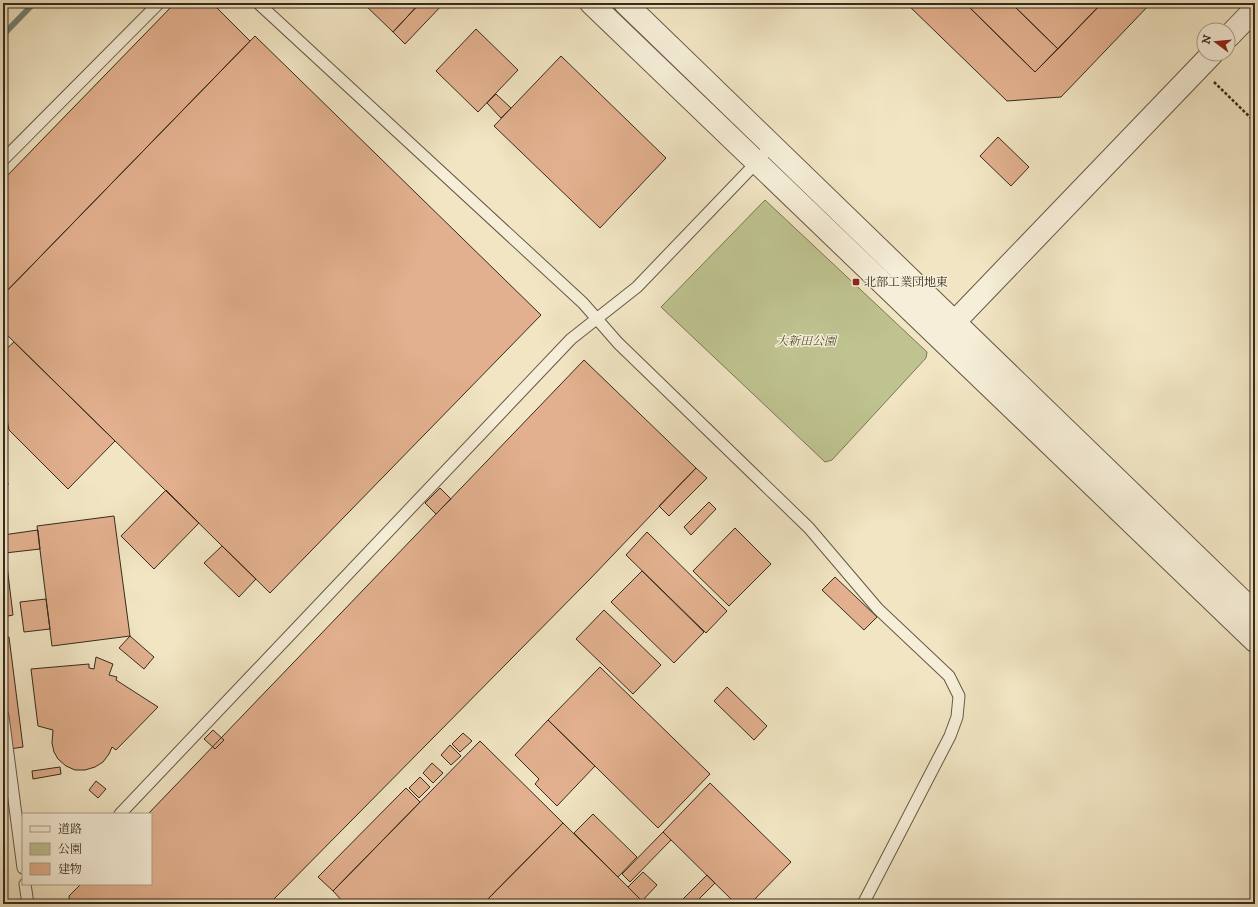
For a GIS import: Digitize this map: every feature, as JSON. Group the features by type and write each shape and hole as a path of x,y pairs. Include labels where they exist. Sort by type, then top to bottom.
{"street":[{"path":"591,3 1255,641"},
{"path":"625,3 1255,613"},
{"path":"1236,29 1255,9"},
{"path":"940,338 1205,62"}],"lane":[{"path":"3,160 159,3"},
{"path":"258,3 577,298 598,319 618,343 810,528 878,608 949,676 959,696 957,717 950,736 863,904"},
{"path":"121,813 571,339 637,287 757,162 772,144"},
{"path":"3,716 22,860"},
{"path":"25,885 28,904"}],"path":[{"path":"1207,62 1255,122"}],"green space":[{"name":"大新田公園","path":"765,200 927,352 926,358 832,460 825,462 661,307"}],"building":[{"path":"175,3 212,3 250,41 3,295 3,180"},
{"path":"363,3 420,3 393,32"},
{"path":"420,3 444,3 405,44 393,32"},
{"path":"906,3 965,3 1035,72 1102,3 1151,3 1061,97 1007,101"},
{"path":"965,3 1011,3 1058,49 1035,72"},
{"path":"1011,3 1102,3 1058,49"},
{"path":"476,29 518,70 478,112 436,71"},
{"path":"255,36 541,315 270,593 3,331 3,295"},
{"path":"561,56 666,158 600,228 494,126"},
{"path":"496,94 511,108 501,118 487,103"},
{"path":"998,137 1029,167 1011,186 980,156"},
{"path":"14,342 115,441 68,489 9,430 3,398 3,352"},
{"path":"584,360 696,468 590,579 269,904 70,904 69,896 80,885 152,885 152,813 149,813"},
{"path":"3,448 8,485 3,485"},
{"path":"696,468 707,478 669,516 659,506"},
{"path":"440,488 451,499 436,514 425,503"},
{"path":"166,490 199,523 154,569 121,536"},
{"path":"709,502 716,509 691,535 684,527"},
{"path":"114,516 130,636 52,646 37,526"},
{"path":"735,528 771,564 729,606 693,571"},
{"path":"38,530 40,549 5,553 3,535"},
{"path":"647,532 727,611 706,633 626,555"},
{"path":"3,533 13,615 3,617"},
{"path":"222,546 256,579 239,597 204,563"},
{"path":"642,571 704,632 674,663 611,602"},
{"path":"835,577 877,617 864,630 822,590"},
{"path":"46,599 50,629 24,632 20,602"},
{"path":"604,610 661,665 633,694 576,639"},
{"path":"130,636 154,657 144,669 119,648"},
{"path":"9,637 23,747 3,750 3,638"},
{"path":"96,657 113,664 109,675 117,677 116,680 158,707 116,750 112,747 103,762 95,767 85,770 75,770 66,766 58,759 54,752 52,743 53,730 38,726 31,669 89,664 89,668 94,669"},
{"path":"600,667 710,774 658,828 548,720"},
{"path":"727,687 767,726 754,740 714,701"},
{"path":"548,720 595,766 557,806 535,784 539,779 515,755"},
{"path":"213,730 224,740 215,749 204,739"},
{"path":"463,733 472,741 460,752 452,744"},
{"path":"480,741 563,823 483,904 345,904 333,891"},
{"path":"450,745 461,756 451,765 441,755"},
{"path":"432,763 443,773 433,783 423,773"},
{"path":"60,767 61,774 33,779 32,771"},
{"path":"420,777 430,787 419,798 409,788"},
{"path":"96,781 106,789 98,798 89,790"},
{"path":"710,783 791,862 750,904 736,904 663,832"},
{"path":"406,788 420,802 333,891 318,877"},
{"path":"593,814 637,857 618,877 574,833"},
{"path":"563,823 628,887 645,904 483,904"},
{"path":"663,832 671,840 630,882 622,874"},
{"path":"643,872 657,885 642,901 628,887"},
{"path":"707,875 715,883 694,904 678,904"}],"waterway":[{"path":"3,35 34,3"}],"place":[{"name":"北部工業団地東","path":"856,282"}]}
